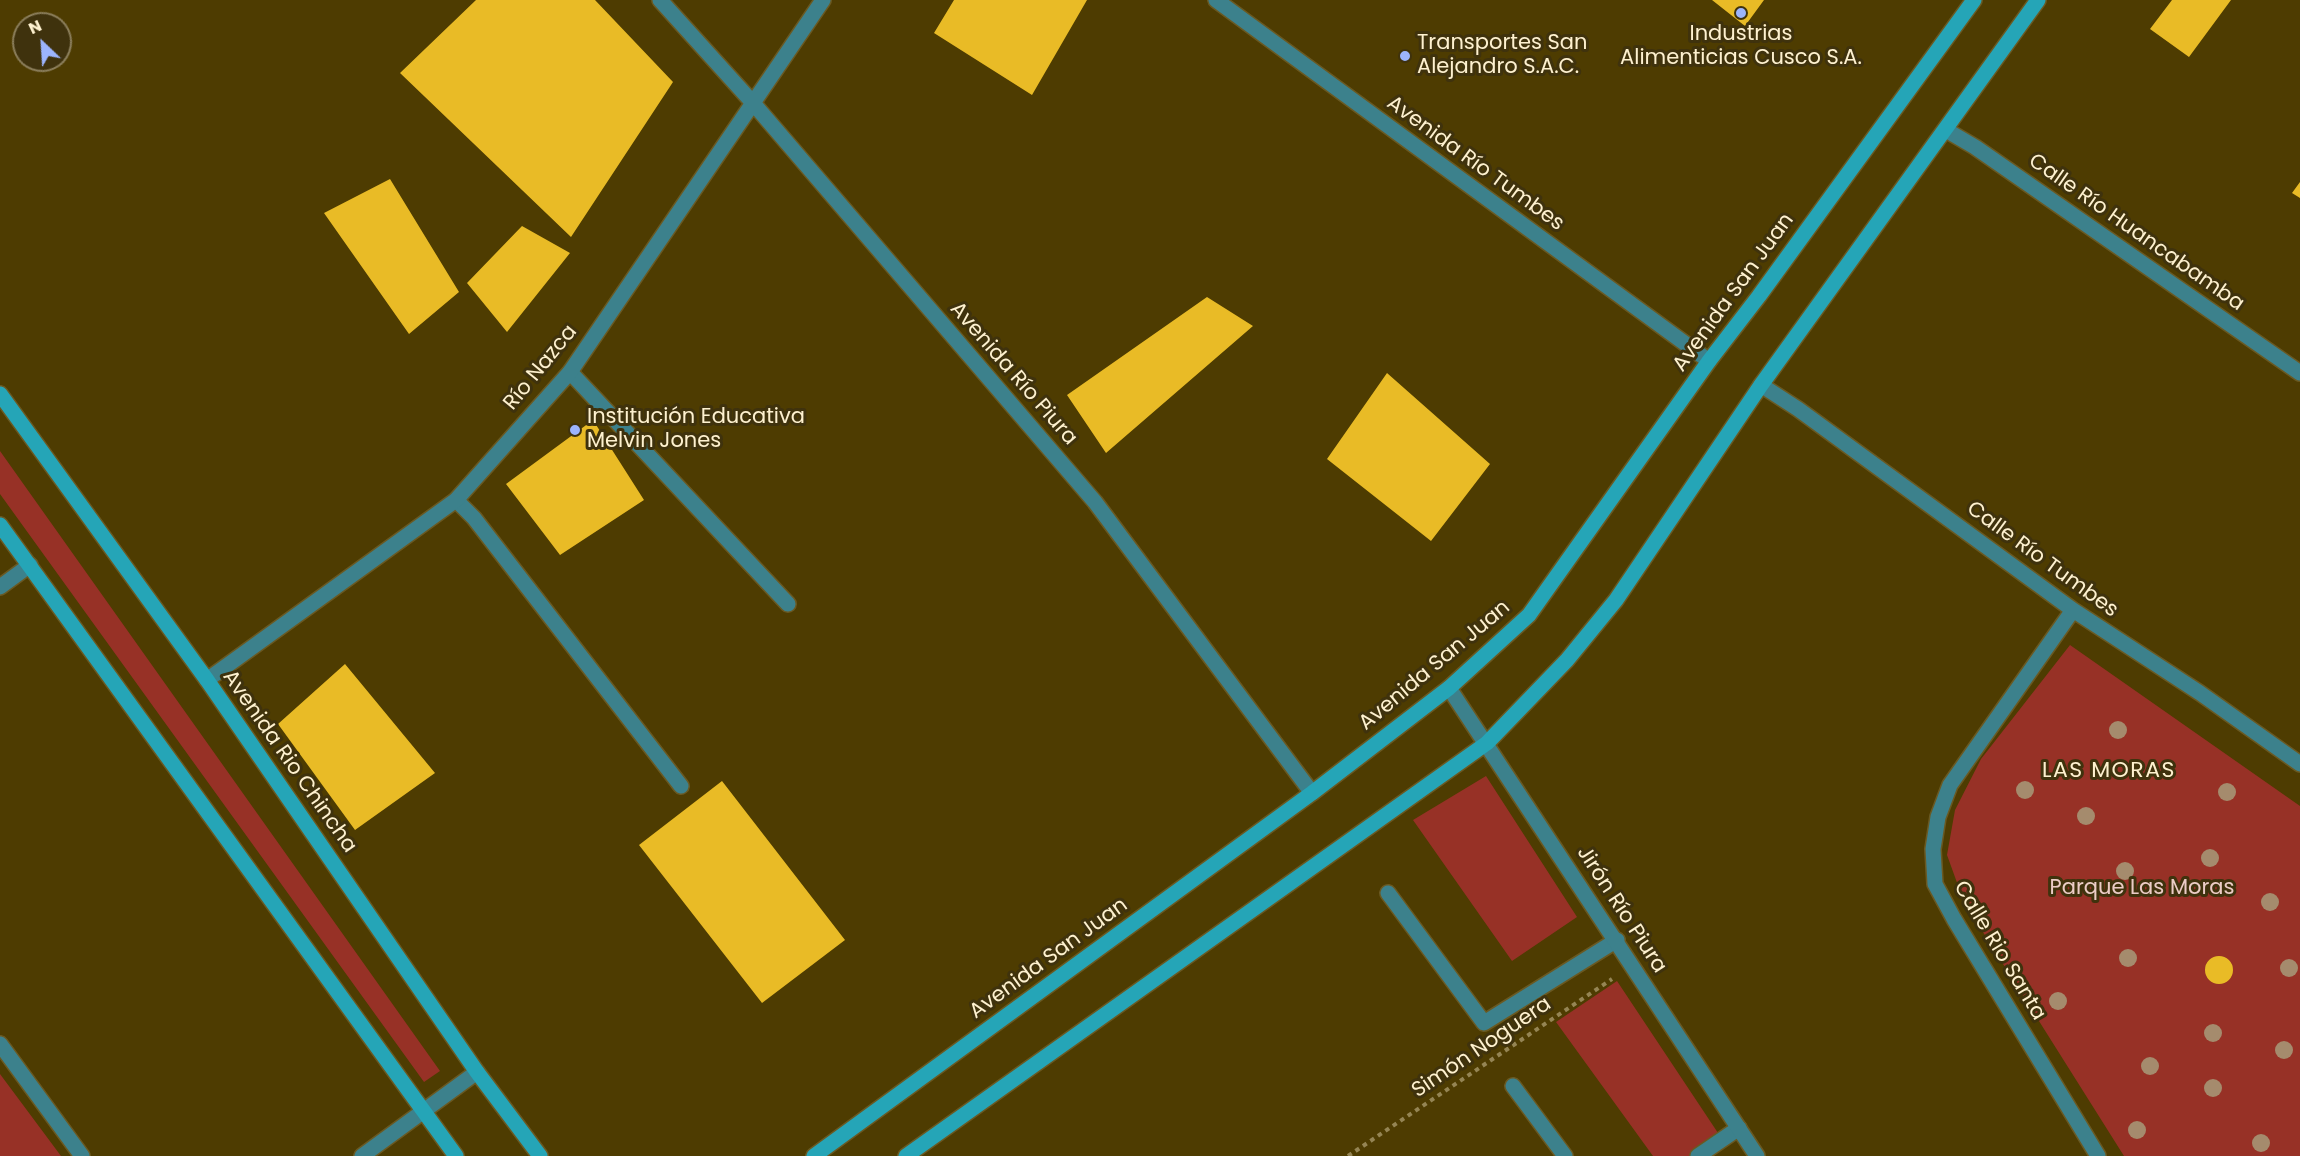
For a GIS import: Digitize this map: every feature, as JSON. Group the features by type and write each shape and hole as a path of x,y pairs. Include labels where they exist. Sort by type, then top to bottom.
{"street":[{"name":"Avenida Río Piura","path":"660,0 753,102 1095,502 1312,793"},
{"name":"Río Nazca","path":"207,680 456,500 570,372 823,0"},
{"name":"Avenida Río Tumbes","path":"1216,0 1709,361"},
{"name":"Avenida San Juan","path":"814,1156 1312,793 1449,688 1529,615 1709,361 1759,296 1974,0"},
{"path":"906,1156 1487,743 1567,660 1616,600 1761,385 2038,0"},
{"name":"Calle Río Huancabamba","path":"1946,130 1983,153 2300,374"},
{"path":"570,372 788,604"},
{"name":"Calle Río Tumbes","path":"1761,385 1798,409 2073,610 2200,693 2300,764"},
{"name":"Avenida Rio Chincha","path":"0,394 207,680 477,1072 540,1156"},
{"path":"456,500 474,518 681,786"},
{"path":"0,525 456,1156"},
{"path":"0,587 30,565"},
{"name":"Calle Rio Santa","path":"2073,610 1950,785 1938,816 1933,849 1935,884 2098,1156"},
{"name":"Jirón Río Piura","path":"1449,688 1757,1156"},
{"path":"1388,893 1484,1023 1617,940"},
{"path":"0,1044 82,1156"},
{"path":"362,1156 477,1072"},
{"path":"1513,1086 1565,1156"},
{"path":"1698,1156 1738,1128"}],"path":[{"name":"Simón Noguera","path":"1348,1156 1633,965"}],"green space":[{"path":"0,451 440,1071 424,1082 0,494"},
{"name":"Parque Las Moras","path":"2070,645 2300,806 2300,1156 2124,1156 1964,902 1947,855 1955,810 1981,759"},
{"path":"1486,776 1577,917 1512,961 1413,820"},
{"path":"1617,981 1720,1136 1693,1156 1653,1156 1556,1022"},
{"path":"0,1074 61,1156 0,1156"}],"building":[{"path":"476,0 595,0 673,82 571,237 400,73"},
{"path":"954,0 1087,0 1032,95 934,33"},
{"name":"Industrias Alimenticias Cusco S.A.","path":"1712,0 1764,0 1745,26"},
{"path":"2172,0 2231,0 2189,57 2150,29"},
{"path":"390,179 459,292 409,334 324,213"},
{"path":"2300,182 2300,198 2292,193"},
{"path":"522,226 570,253 507,332 467,283"},
{"path":"1207,297 1253,326 1106,453 1067,395"},
{"path":"1387,373 1490,464 1431,541 1327,459"},
{"path":"593,420 644,500 560,555 506,484"},
{"path":"345,664 435,773 355,830 278,724"},
{"path":"722,781 845,940 762,1003 639,845"},
{"path":"2219,956 2229,960 2233,970 2229,980 2219,984 2209,980 2205,970 2209,960"}],"place":[{"name":"Industrias Alimenticias Cusco S.A.","path":"1741,13"},
{"name":"Transportes San Alejandro S.A.C.","path":"1405,56"},
{"name":"Institución Educativa Melvin Jones","path":"575,430"}],"district":[{"name":"LAS MORAS","path":"2109,771"}]}
